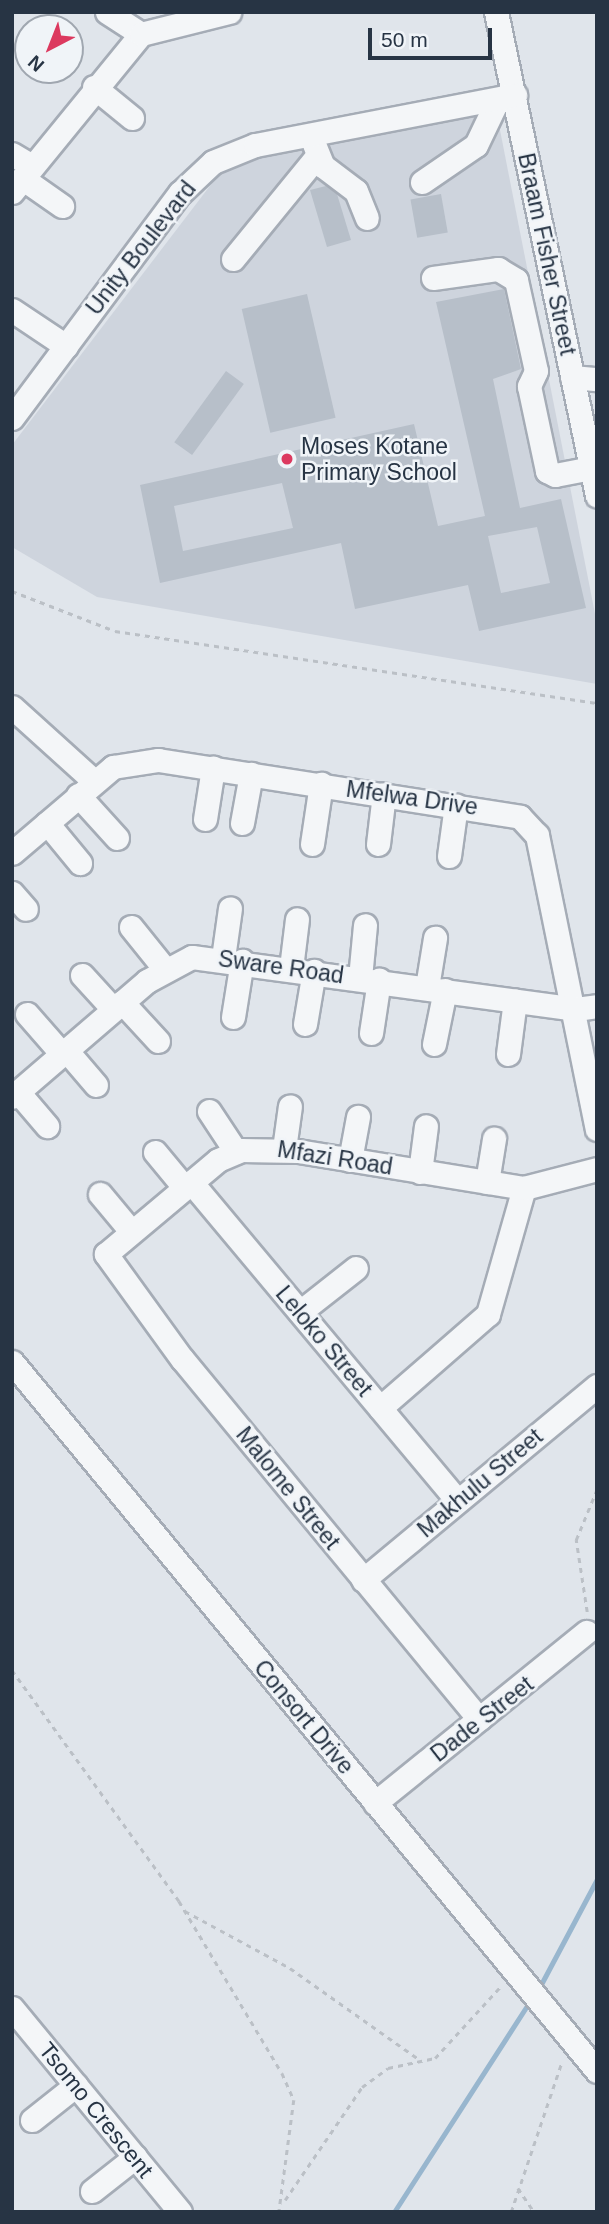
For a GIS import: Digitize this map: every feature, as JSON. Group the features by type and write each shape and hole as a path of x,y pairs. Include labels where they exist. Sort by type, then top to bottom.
{"street":[{"path":"107,12 141,34"},
{"path":"62,206 20,173 141,34 229,12"},
{"name":"Braam Fisher Street","path":"496,12 506,97 597,496"},
{"path":"94,88 132,118"},
{"path":"422,182 477,145 506,97"},
{"name":"Unity Boulevard","path":"12,418 199,173 232,152 314,145 506,97"},
{"path":"233,259 314,145 356,191 368,218"},
{"path":"433,278 498,269 516,281 536,371 529,386 547,471 555,475 591,468"},
{"path":"12,310 66,346"},
{"path":"572,377 597,379"},
{"path":"12,708 86,788 117,838"},
{"name":"Mfelwa Drive","path":"12,853 86,788 131,762 213,768 512,814 537,835 586,1008 597,1129"},
{"path":"205,819 213,768"},
{"path":"242,823 251,774"},
{"path":"312,844 321,785"},
{"path":"378,844 384,794"},
{"path":"449,856 456,804"},
{"path":"47,823 80,863"},
{"path":"230,908 233,1017"},
{"path":"291,968 297,919"},
{"path":"365,925 371,1033"},
{"path":"131,927 164,968"},
{"path":"434,1044 435,938"},
{"name":"Sware Road","path":"15,1094 164,968 192,957 232,959 586,1008"},
{"path":"306,1024 314,971"},
{"path":"82,975 158,1041"},
{"path":"508,1054 515,1000"},
{"path":"27,1014 96,1085"},
{"path":"15,1094 47,1126"},
{"path":"284,1149 290,1106"},
{"path":"100,1194 130,1230 188,1184 236,1152 209,1111"},
{"path":"350,1160 358,1117"},
{"path":"420,1172 426,1126"},
{"path":"487,1182 494,1139"},
{"name":"Mfazi Road","path":"236,1152 284,1149 524,1188 597,1169"},
{"name":"Leloko Street","path":"155,1152 188,1184 300,1312 457,1500"},
{"path":"380,1408 488,1314 524,1188"},
{"name":"Malome Street","path":"130,1230 106,1254 150,1318 479,1718"},
{"path":"300,1312 356,1268"},
{"name":"Consort Drive","path":"12,1362 597,2071"},
{"name":"Makhulu Street","path":"363,1580 597,1386"},
{"name":"Dade Street","path":"375,1803 586,1632"},
{"name":"Tsomo Crescent","path":"15,2016 76,2085 180,2212"},
{"path":"32,2120 76,2085"},
{"path":"92,2191 135,2157"}],"path":[{"path":"12,591 115,631 597,704"},
{"path":"586,1632 576,1540 597,1489"},
{"path":"12,1670 185,1911 294,2099 280,2178 284,2201"},
{"path":"185,1911 289,1968 421,2061"},
{"path":"279,2212 362,2087 388,2068 421,2061 446,2050 500,1987 508,1966"},
{"path":"511,2212 570,2037"},
{"path":"518,2188 534,2212"}],"shaded area":[{"name":"Moses Kotane Primary School","path":"479,115 500,130 597,624 597,684 97,597 12,547 12,445 219,174 239,162"}],"building":[{"path":"326,186 337,194 351,240 327,247 310,190"},
{"path":"441,194 448,232 417,238 410,199"},
{"path":"504,289 521,369 493,379 520,508 561,499 586,608 479,631 468,585 355,609 341,543 160,583 140,485 414,424 438,526 485,516 436,302","holes":["282,483 293,528 183,551 174,506","537,527 550,583 501,593 488,536"]},
{"path":"307,294 336,418 270,433 242,309"},
{"path":"226,371 244,384 192,455 174,442"}],"waterway":[{"path":"538,1990 597,1879"},
{"path":"394,2212 530,2001"}],"place":[{"name":"Moses Kotane Primary School","path":"287,459"}]}
